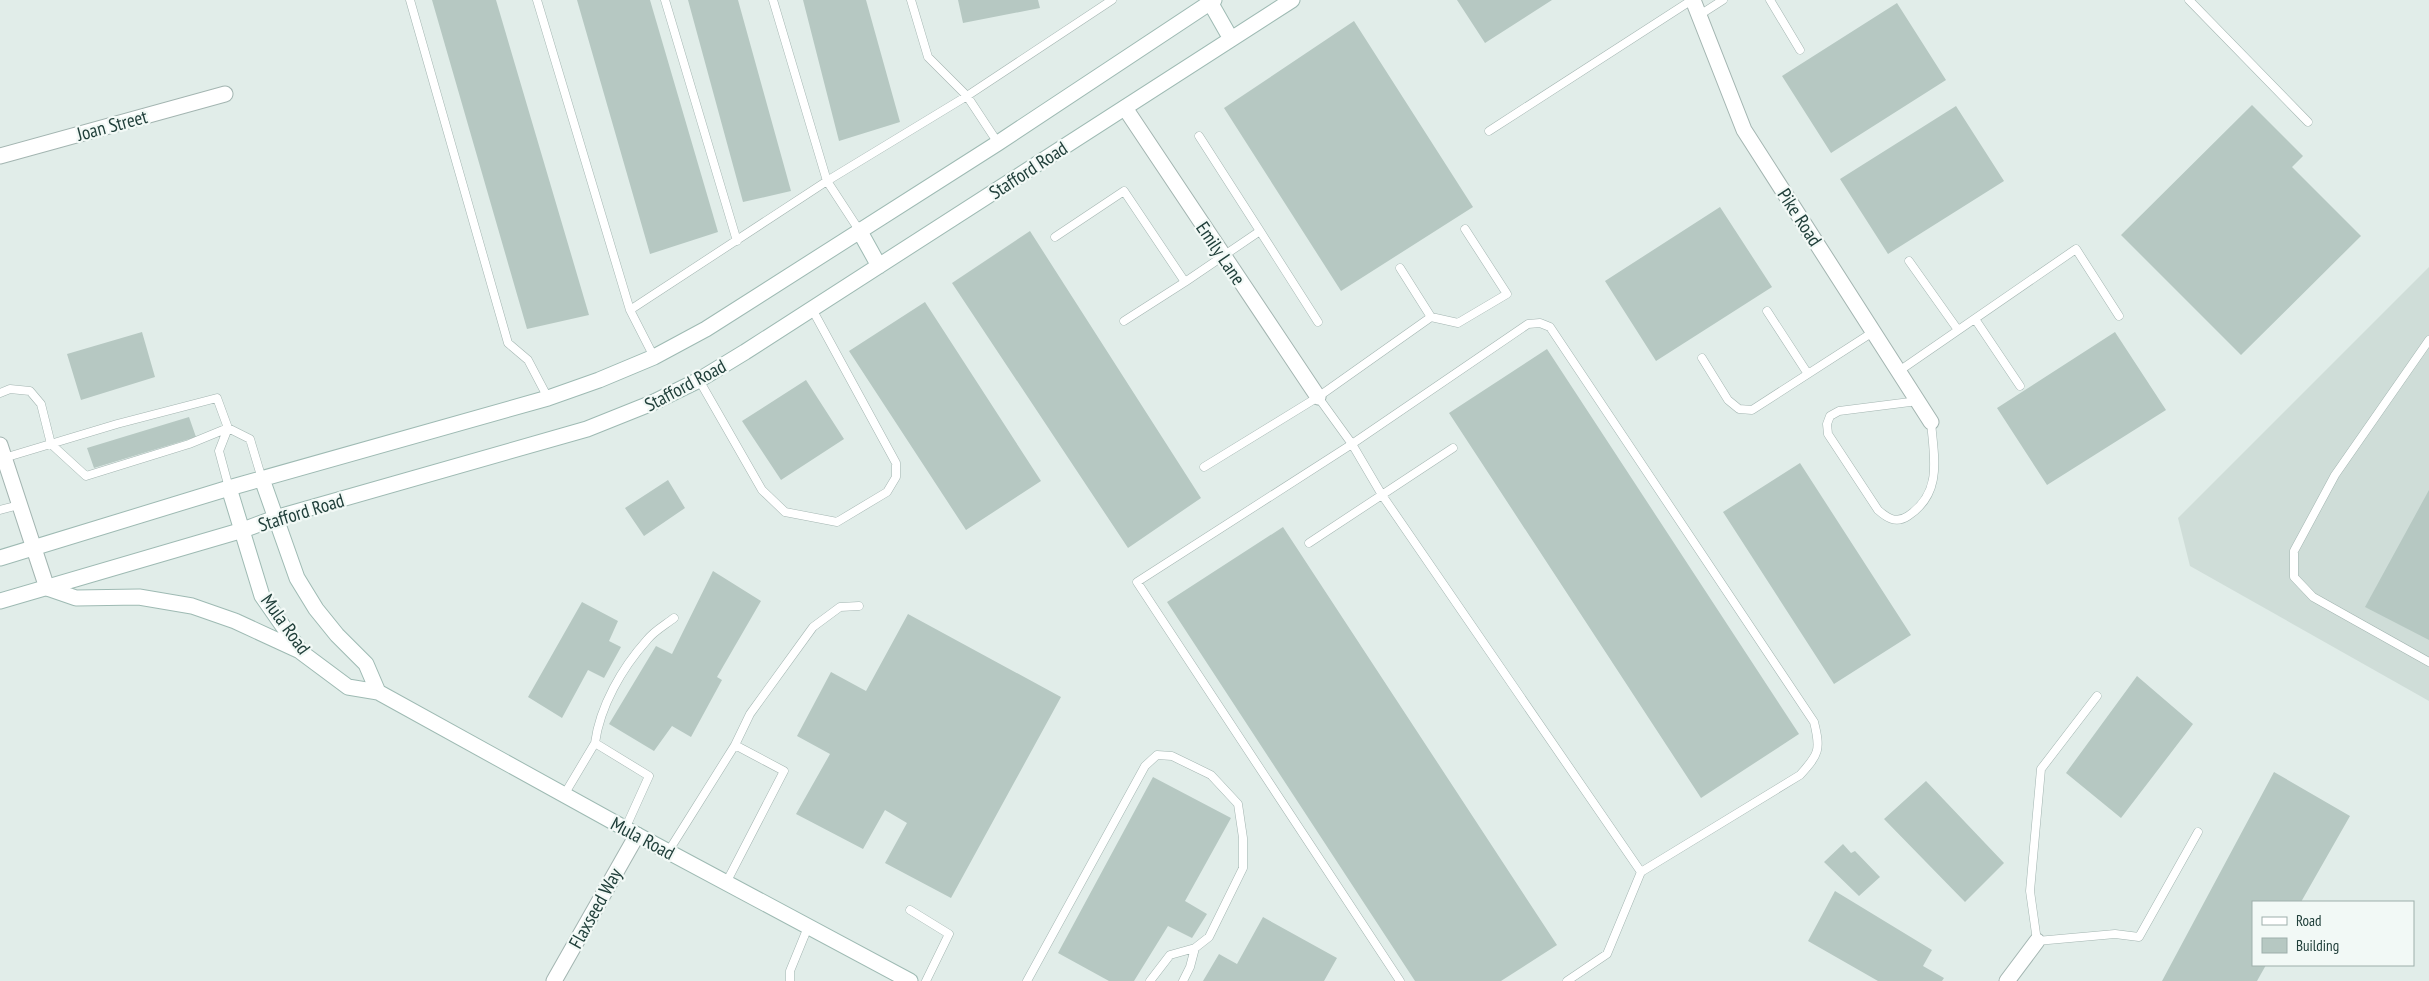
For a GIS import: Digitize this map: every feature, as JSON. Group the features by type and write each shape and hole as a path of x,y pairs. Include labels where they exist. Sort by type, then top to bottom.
{"main road":[{"name":"Stafford Road","path":"0,601 243,530 274,518 587,429 652,404 700,380 1292,0"},
{"name":"Pike Road","path":"1692,0 1744,130 1931,422"},
{"name":"Stafford Road","path":"0,558 229,488 548,398 599,380 654,357 706,329 998,143 1211,1"},
{"path":"1211,1 1231,39"},
{"name":"Joan Street","path":"0,156 225,94"},
{"name":"Emily Lane","path":"1125,108 1318,397"},
{"path":"859,230 879,266"},
{"path":"2,452 46,588 76,598 139,597 192,606 235,620 302,652"},
{"name":"Mula Road","path":"262,479 274,518 297,578 316,609 336,635 366,664 378,692"},
{"name":"Mula Road","path":"229,488 262,596 302,652 348,686 378,692 631,832 910,981"},
{"name":"Flaxseed Way","path":"554,981 631,832"},
{"path":"2007,981 2037,941"}],"lane":[{"path":"410,0 508,343 528,360 548,398"},
{"path":"537,0 630,310 654,357"},
{"path":"665,0 736,241"},
{"path":"773,0 827,181 859,230"},
{"path":"911,0 928,57 967,96 998,143"},
{"path":"630,310 827,181 967,96 1112,0"},
{"path":"1489,131 1692,0"},
{"path":"1698,16 1723,0"},
{"path":"1770,0 1800,50"},
{"path":"2189,0 2308,122"},
{"path":"1199,136 1318,322"},
{"path":"1055,238 1124,191 1185,282"},
{"path":"1400,268 1431,317 1458,323 1507,294 1465,229"},
{"path":"1124,321 1260,231"},
{"path":"1898,371 2076,249 2119,316"},
{"path":"1909,261 1958,330"},
{"path":"700,380 762,490 785,512 836,522 887,492 896,476 896,463 812,309"},
{"path":"1767,311 1808,374"},
{"path":"1204,467 1318,397 1431,317"},
{"path":"1975,318 2020,386"},
{"path":"1400,981 1137,582 1352,444 1528,324 1540,323 1550,327 1814,722 1819,743 1814,759 1800,775 1641,872 1607,954 1567,981"},
{"path":"1702,358 1728,400 1739,409 1752,410 1873,332"},
{"path":"2429,340 2335,475 2294,552 2294,576 2313,597 2429,662"},
{"path":"0,393 10,389 30,391 41,404 51,444 86,476 188,444 228,428 250,439 262,479"},
{"path":"1318,397 1352,444 1382,495 1641,872"},
{"path":"2,452 51,444 217,398 228,428 219,452 229,488"},
{"path":"1919,401 1839,411 1830,416 1827,424 1828,434 1878,510 1888,519 1902,520 1916,511 1927,499 1935,472 1931,422"},
{"path":"1310,543 1453,448"},
{"path":"0,510 19,505"},
{"path":"668,852 735,745 750,714 813,627 840,607 859,606"},
{"path":"564,795 595,743 598,721 625,667 648,638 674,618"},
{"path":"2097,696 2041,769 2030,891 2037,941 2115,934 2139,937 2198,832"},
{"path":"595,743 649,776 631,832"},
{"path":"726,883 784,771 735,745"},
{"path":"1027,981 1144,766 1157,754 1172,756 1211,775 1238,804 1243,838 1243,868 1209,937 1195,948 1170,955 1150,981"},
{"path":"910,910 949,934 926,981"},
{"path":"790,981 790,971 808,926"},
{"path":"1183,981 1190,967 1195,948"}],"shaded area":[{"path":"2429,267 2429,701 2190,566 2178,518"}],"building":[{"path":"432,0 496,0 589,315 527,329"},
{"path":"577,0 650,0 718,232 650,254"},
{"path":"688,0 738,0 791,191 743,202"},
{"path":"803,0 866,0 900,122 839,141"},
{"path":"958,0 1038,0 1040,8 963,23"},
{"path":"1457,0 1552,0 1485,43"},
{"path":"1897,3 1946,80 1831,153 1782,76"},
{"path":"1354,21 1473,207 1341,291 1224,108"},
{"path":"2252,105 2303,156 2292,167 2361,236 2241,355 2121,235"},
{"path":"1956,106 2004,181 1888,254 1840,179"},
{"path":"1720,207 1772,287 1656,361 1605,281"},
{"path":"1030,231 1201,498 1128,548 952,283"},
{"path":"925,302 1041,481 966,530 849,351"},
{"path":"142,332 155,377 81,400 67,354"},
{"path":"2115,332 2166,410 2047,485 1997,408"},
{"path":"1547,349 1799,734 1701,798 1449,413"},
{"path":"806,380 844,439 781,480 742,421"},
{"path":"189,417 196,437 94,468 87,448"},
{"path":"1800,463 1911,635 1834,684 1723,512"},
{"path":"668,480 685,508 644,536 625,508"},
{"path":"2429,490 2429,640 2365,607"},
{"path":"1283,527 1557,945 1501,981 1415,981 1167,602"},
{"path":"713,571 761,601 717,677 722,680 691,737 672,726 654,751 609,724 656,646 672,654"},
{"path":"582,602 618,621 609,641 621,647 604,678 588,670 562,718 528,697"},
{"path":"908,614 1061,697 951,898 885,863 907,823 885,810 863,849 796,814 830,754 797,736 831,672 866,691"},
{"path":"2137,676 2193,724 2121,818 2066,773"},
{"path":"2274,772 2350,816 2302,901 2252,901 2252,966 2265,966 2257,981 2162,981"},
{"path":"1153,777 1231,818 1185,901 1207,914 1192,938 1168,926 1134,981 1109,981 1058,953"},
{"path":"1926,781 2004,863 1965,902 1884,819"},
{"path":"1843,844 1851,853 1855,851 1880,877 1859,896 1824,862"},
{"path":"1835,891 1932,950 1923,966 1944,978 1942,981 1878,981 1808,941"},
{"path":"1263,917 1337,958 1324,981 1203,981 1219,954 1237,964"}]}
